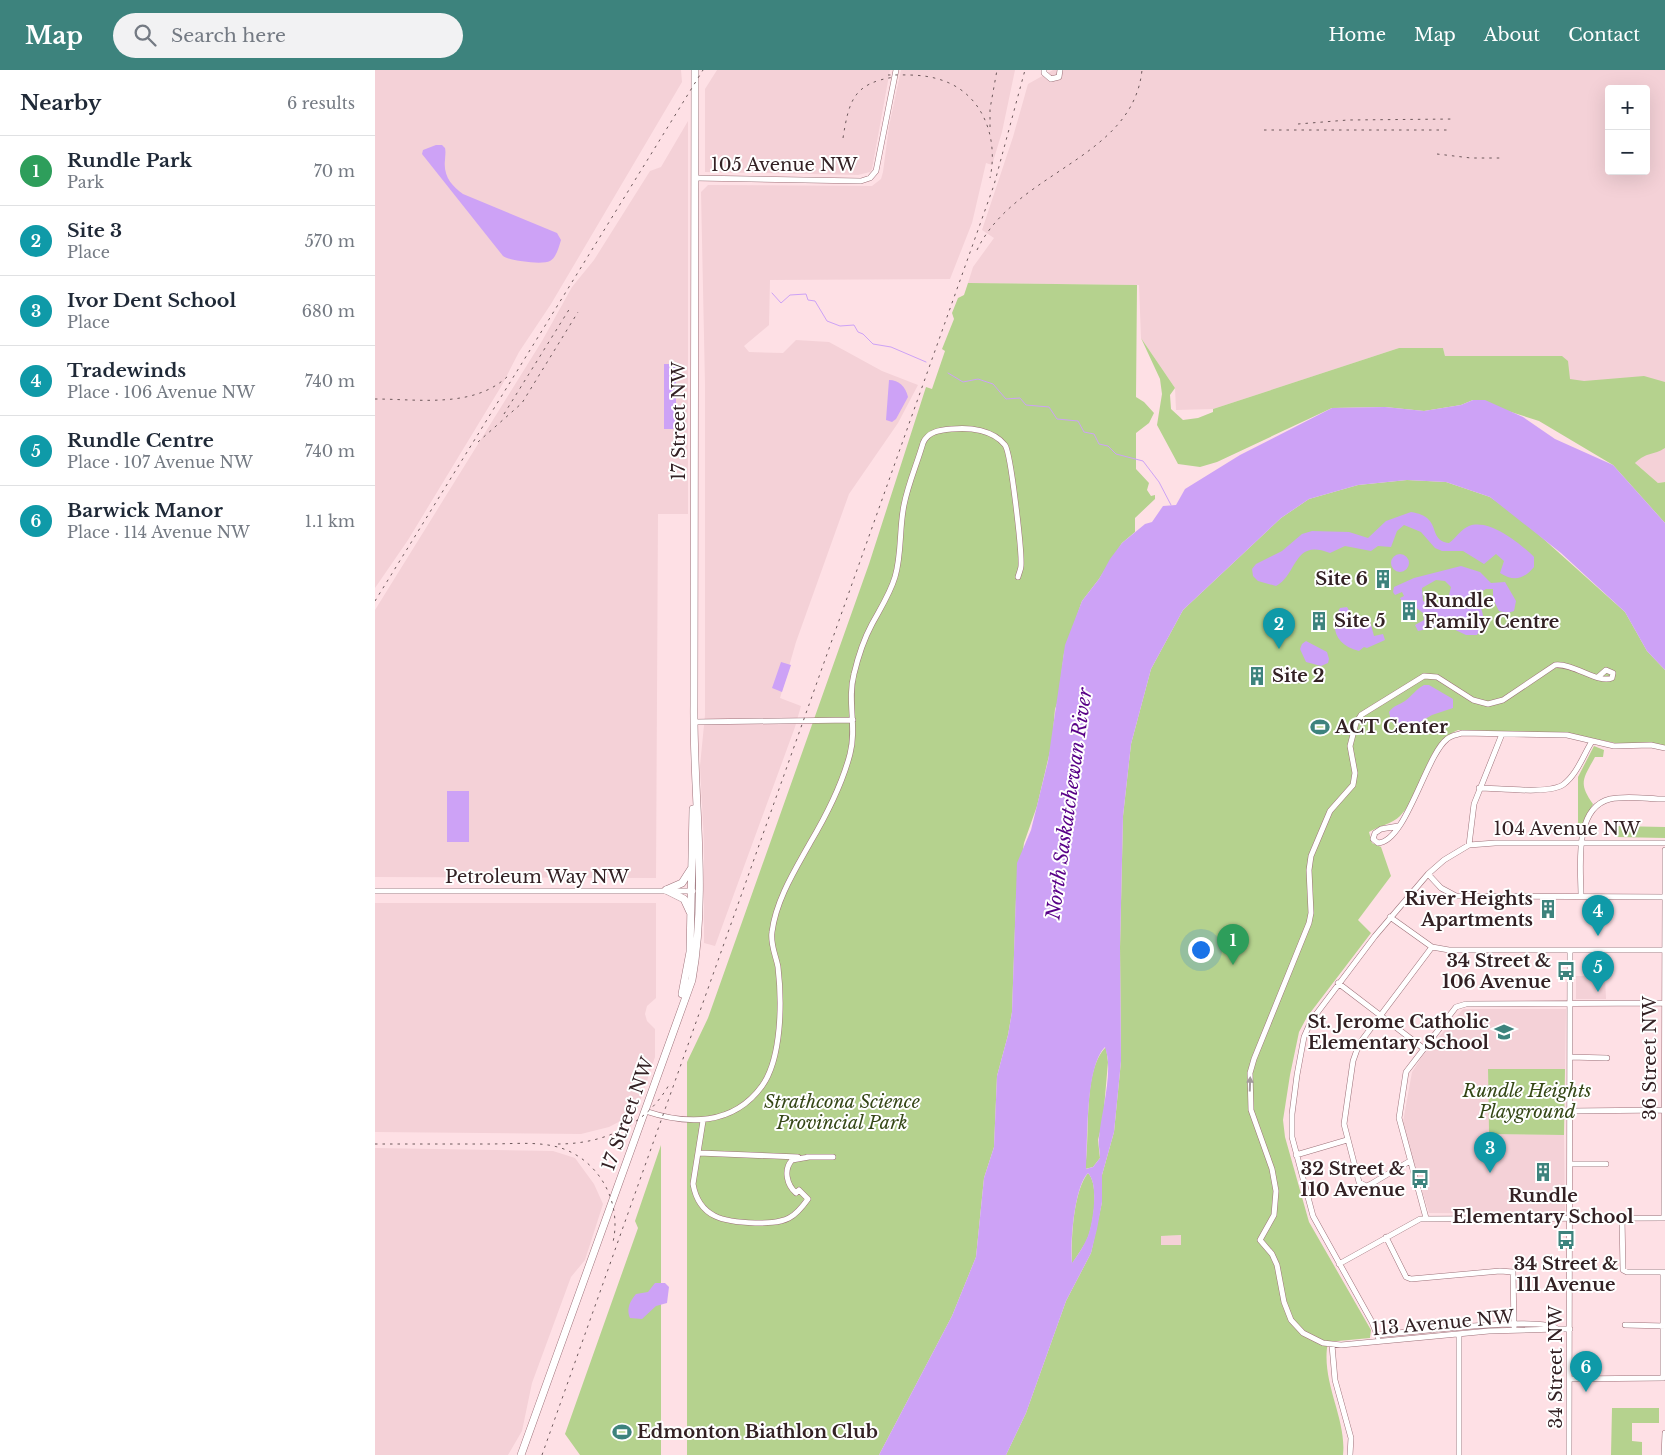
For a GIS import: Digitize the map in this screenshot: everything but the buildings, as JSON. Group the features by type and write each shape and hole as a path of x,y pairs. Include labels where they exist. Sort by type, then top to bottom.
{"main road":[{"name":"17 Street NW","path":"521,1455 692,980 697,952 694,722 695,70"},
{"name":"17 Street NW","path":"675,1026 687,970 695,891 692,866 695,772"},
{"path":"666,890 677,886 685,880 692,866"},
{"path":"666,890 684,899 692,917"}],"street":[{"name":"105 Avenue NW","path":"695,178 861,181 872,176 877,167 896,70"},
{"path":"1044,70 1051,79 1059,77 1061,70"},
{"path":"645,1111 673,1120 703,1121 732,1111 751,1098 763,1085 772,1067 776,1052 779,996 778,968 772,939 774,920 791,879 838,788 850,755 853,720 853,675 867,632 895,577 904,506 923,443 929,435 941,430 967,428 997,438 1006,447 1011,461 1019,539 1021,566 1018,577"},
{"path":"1350,1455 1351,1438 1335,1380 1332,1345 1307,1336 1291,1320 1284,1302 1277,1266 1272,1254 1259,1240 1274,1215 1276,1191 1272,1169 1251,1110 1249,1086 1254,1059 1309,923 1311,913 1309,870 1313,849 1330,811 1350,789 1355,779 1350,747 1356,723 1361,715 1424,676 1437,677 1473,700 1484,704 1503,700 1555,665 1565,665 1598,677"},
{"path":"694,722 853,720"},
{"path":"1398,826 1381,829 1375,833 1373,839 1377,843 1383,843 1398,826 1410,808 1439,748 1447,738 1462,734 1567,735 1614,746 1651,745 1665,748"},
{"path":"1377,1342 1378,1335 1373,1322 1313,1216 1296,1155 1291,1125 1304,1037 1313,1016 1391,917 1428,874 1444,860 1469,845 1472,811 1479,788 1503,734"},
{"path":"1479,788 1548,789 1561,786 1573,775 1591,742"},
{"path":"1581,896 1580,842 1590,815 1599,804 1613,798 1665,799"},
{"name":"104 Avenue NW","path":"1469,845 1495,842 1665,843"},
{"name":"36 Street NW","path":"1664,1218 1665,850"},
{"path":"1428,874 1441,888 1457,896 1665,896"},
{"name":"Petroleum Way NW","path":"375,891 695,891"},
{"path":"1391,917 1431,947 1449,950 1664,950"},
{"path":"1409,1161 1371,1184 1363,1184 1357,1179 1344,1124 1355,1051 1431,947"},
{"name":"34 Street NW","path":"1569,1455 1570,950"},
{"path":"1338,983 1423,1048"},
{"path":"1426,1218 1409,1161 1399,1118 1406,1072 1454,1009 1463,1004 1664,1003"},
{"path":"1570,1058 1607,1058"},
{"path":"1571,1111 1664,1110"},
{"path":"703,1121 693,1184 697,1198 702,1206 713,1216 722,1220 775,1222 796,1214 809,1199 799,1190 796,1193 789,1186 787,1168 792,1160 809,1157"},
{"path":"1296,1155 1347,1140"},
{"path":"699,1153 833,1157"},
{"path":"1570,1164 1607,1164"},
{"path":"1339,1264 1414,1220 1426,1218 1664,1218"},
{"path":"1570,1379 1664,1378 1664,1272 1627,1272 1623,1270 1622,1218"},
{"path":"1386,1237 1406,1276 1411,1279 1500,1271 1513,1272 1514,1327"},
{"path":"1625,1325 1664,1326"},
{"name":"113 Avenue NW","path":"1332,1345 1459,1335 1514,1327"},
{"name":"113 Avenue NW","path":"1378,1335 1514,1327 1570,1329"},
{"path":"1459,1335 1459,1455"},
{"path":"1664,1433 1664,1455"}],"shaded area":[{"path":"375,70 681,70 682,82 551,304 519,352 502,385 408,540 375,588"},
{"path":"717,70 890,70 872,169 870,172 858,175 705,172 705,89"},
{"path":"901,70 1015,70 1002,132 992,165 986,163 972,223 950,279 770,280 769,325 744,346 749,352 783,353 796,340 829,342 882,371 918,385 898,423 849,494 796,642 780,698 801,706 795,727 715,946 704,943 704,843 700,766 705,715 705,384 701,192 708,185 872,186 881,179 883,172 889,126"},
{"path":"1053,70 1665,70 1665,482 1658,483 1635,463 1639,459 1496,356 1445,356 1443,348 1399,348 1213,409 1176,410 1175,388 1141,338 1139,285 968,283 973,267 994,238 982,230 1013,137 1028,84"},
{"path":"688,121 688,514 658,514 656,878 375,877 375,610 542,341 572,287 594,260 650,171 661,167"},
{"path":"375,903 656,903 656,998 647,1006 645,1014 647,1021 655,1029 655,1057 636,1113 609,1127 581,1134 375,1132"},
{"path":"1576,976 1605,976 1606,999 1576,999"},
{"path":"1463,1009 1566,1009 1565,1069 1488,1069 1489,1134 1564,1135 1565,1214 1429,1213 1402,1127 1412,1072 1423,1055"},
{"path":"375,1148 553,1151 575,1158 594,1184 603,1204 585,1260 571,1277 532,1383 522,1431 508,1455 375,1455"},
{"path":"1181,1235 1181,1245 1161,1245 1161,1236"}],"green space":[{"name":"Strathcona Science Provincial Park","path":"968,283 1137,285 1136,397 1144,402 1154,413 1149,423 1136,433 1136,469 1149,483 1147,490 1151,496 1155,495 1155,499 1135,518 1135,532 1122,543 1099,579 1082,601 1064,653 1058,701 1055,709 1052,743 1037,806 1024,843 1016,898 1012,1012 997,1076 994,1147 984,1178 976,1257 952,1316 879,1455 687,1455 687,1062 708,1018 869,564 926,387 932,389 945,351 942,349 954,319 952,313 958,298 964,295"},
{"path":"1141,338 1175,388 1170,395 1171,409 1183,420 1198,418 1213,412 1213,409 1399,348 1443,348 1445,356 1562,356 1568,361 1570,379 1584,381 1644,376 1665,382 1665,448 1643,457 1635,463 1658,483 1665,482 1665,523 1613,465 1539,421 1473,400 1461,405 1424,411 1385,407 1332,408 1217,462 1200,467 1178,464 1157,425 1162,394 1160,379"},
{"path":"1407,480 1446,482 1490,497 1520,518 1625,612 1647,651 1665,670 1665,746 1651,743 1615,743 1566,733 1458,730 1446,737 1438,746 1431,757 1415,794 1400,816 1369,832 1372,843 1381,847 1391,876 1358,920 1371,933 1307,1017 1299,1032 1283,1120 1285,1137 1309,1222 1371,1330 1370,1338 1328,1342 1328,1371 1341,1427 1343,1455 1006,1455 1026,1413 1066,1301 1091,1253 1102,1202 1102,1175 1114,1132 1121,1061 1120,947 1123,816 1131,744 1151,669 1183,610 1281,518 1309,499 1358,485","holes":["1181,1235 1181,1245 1161,1245 1161,1236"]},
{"path":"1594,746 1604,750 1603,757 1595,757 1585,776 1585,791 1593,804 1578,836 1578,777"},
{"path":"1616,826 1665,827 1665,838 1616,837"},
{"path":"1106,1047 1108,1062 1103,1120 1098,1140 1100,1158 1093,1167 1085,1169 1090,1087 1098,1057"},
{"name":"Rundle Heights Playground","path":"1488,1069 1565,1069 1564,1135 1489,1134"},
{"path":"661,1145 661,1455 580,1455 565,1434 638,1228 635,1221"},
{"path":"1088,1173 1091,1178 1094,1194 1092,1222 1086,1241 1072,1264 1076,1204 1083,1181"},
{"path":"1612,1408 1659,1408 1659,1423 1632,1423 1632,1441 1642,1442 1642,1455 1611,1455"}],"water":[{"path":"436,145 442,145 445,148 445,171 455,188 463,194 557,233 561,240 552,260 546,262 519,261 503,256 422,154 423,150"},
{"path":"664,364 676,364 676,429 664,429"},
{"path":"889,380 896,381 901,385 906,390 908,397 896,419 892,422 886,420"},
{"name":"North Saskatchewan River","path":"1473,400 1485,400 1523,417 1555,439 1613,465 1665,523 1665,670 1647,651 1625,612 1561,553 1490,497 1446,482 1407,480 1358,485 1309,499 1281,518 1183,610 1151,669 1131,744 1123,816 1120,947 1121,1061 1114,1132 1102,1175 1102,1202 1091,1253 1066,1301 1026,1413 1006,1455 879,1455 952,1316 976,1257 984,1178 994,1147 997,1076 1012,1012 1017,863 1031,830 1048,761 1065,645 1082,601 1099,579 1122,543 1145,524 1152,522 1163,506 1176,505 1185,489 1240,455 1332,408 1385,407 1424,411 1461,405","holes":["1105,1047 1108,1080 1100,1128 1100,1158 1093,1167 1086,1169 1091,1087 1094,1070","1088,1173 1091,1178 1094,1194 1092,1222 1086,1240 1072,1263 1072,1230 1076,1203 1079,1190"]},
{"path":"1411,512 1428,519 1438,538 1449,543 1463,529 1469,526 1486,526 1495,529 1513,539 1534,557 1534,567 1523,577 1510,578 1500,573 1504,561 1496,554 1484,564 1463,551 1442,551 1435,548 1421,532 1404,525 1397,531 1391,547 1378,546 1371,551 1345,546 1330,553 1309,550 1297,559 1289,574 1276,586 1258,581 1253,576 1252,569 1256,564 1282,551 1302,534 1312,531 1349,532 1368,538 1386,521"},
{"path":"1400,554 1406,557 1409,563 1406,569 1400,572 1394,569 1391,563 1394,557"},
{"path":"1461,566 1480,572 1491,583 1505,582 1516,601 1514,611 1508,613 1499,611 1493,599 1493,589 1486,589 1481,592 1479,598 1483,621 1477,635 1466,635 1445,625 1418,631 1415,625 1424,620 1423,613 1411,604 1405,608 1400,598 1404,596 1402,592 1395,595 1393,592 1394,587 1414,578","holes":["1436,580 1445,581 1451,587 1448,599 1445,602 1429,604 1423,601 1422,588"]},
{"path":"1347,607 1354,619 1370,621 1374,636 1383,634 1385,640 1367,648 1364,647 1359,651 1345,645 1337,635 1335,622 1340,608"},
{"path":"1306,641 1327,652 1328,663 1321,666 1306,662 1300,649"},
{"path":"781,662 791,665 782,692 772,688"},
{"path":"1424,685 1429,685 1453,699 1453,708 1432,715 1415,725 1397,727 1391,721 1389,712"},
{"path":"447,791 469,791 469,842 447,842"},
{"path":"655,1283 665,1283 669,1287 667,1303 656,1306 642,1319 630,1318 630,1302 636,1294 648,1292"}],"waterway":[{"path":"772,293 781,303 790,295 806,294 808,300 815,301 827,321 840,326 854,325 858,332 863,334 873,344 891,347 926,362"},
{"path":"948,373 963,382 978,379 993,384 1006,399 1020,398 1026,405 1049,407 1057,419 1078,421 1084,432 1094,434 1099,444 1108,446 1116,454 1143,461 1159,482 1171,505"}],"railway":[{"path":"375,601 703,70"},
{"path":"990,127 990,109 997,70"},
{"path":"542,1455 994,185 1025,70"},
{"path":"977,250 995,223 1018,201 1096,145 1118,125 1134,100 1142,70"},
{"path":"888,75 932,77 953,85 966,94 984,118 989,132 992,147 990,178"},
{"path":"843,138 848,114 855,96 870,84 895,77"},
{"path":"1298,124 1348,120 1455,119"},
{"path":"1264,130 1451,130"},
{"path":"1437,154 1471,158 1503,158"},
{"path":"504,414 570,308"},
{"path":"478,442 522,403 578,312"},
{"path":"375,399 447,400 464,397 481,393 496,385 510,374"},
{"path":"558,1144 592,1140 608,1136 623,1129 637,1121 649,1110 670,1083"},
{"path":"375,1144 526,1143 544,1144 561,1148 575,1154 587,1163 605,1185 614,1213 613,1242"}],"place":[{"name":"Site 6","path":"1383,579"},
{"name":"Rundle Family Centre","path":"1409,611"},
{"name":"Site 5","path":"1319,621"},
{"name":"Site 3","path":"1279,649"},
{"name":"Site 2","path":"1257,676"},
{"name":"ACT Center","path":"1320,727"},
{"name":"River Heights Apartments","path":"1548,909"},
{"name":"Tradewinds","path":"1598,936"},
{"name":"Rundle Park","path":"1233,965"},
{"name":"34 Street & 106 Avenue","path":"1566,971"},
{"name":"Rundle Centre","path":"1598,992"},
{"name":"St. Jerome Catholic Elementary School","path":"1504,1032"},
{"name":"Rundle Elementary School","path":"1543,1172"},
{"name":"Ivor Dent School","path":"1490,1173"},
{"name":"32 Street & 110 Avenue","path":"1420,1179"},
{"name":"34 Street & 111 Avenue","path":"1566,1240"},
{"name":"Barwick Manor","path":"1586,1392"},
{"name":"Edmonton Biathlon Club","path":"622,1432"}]}
